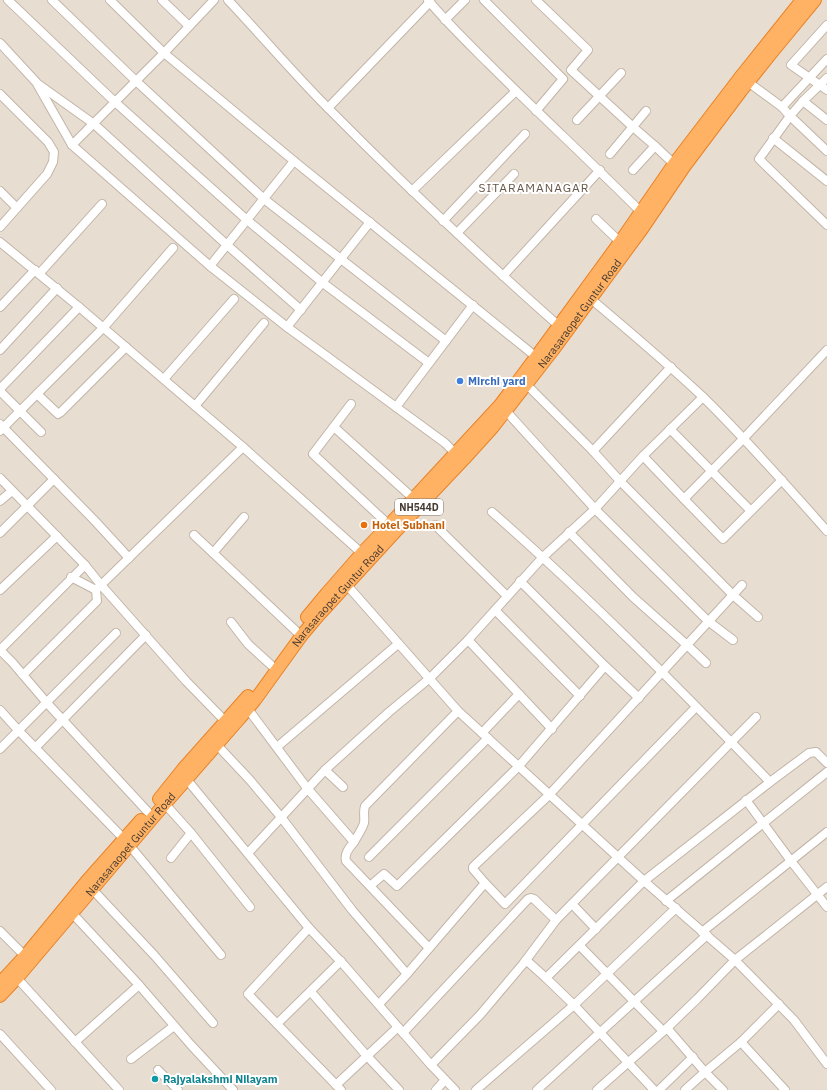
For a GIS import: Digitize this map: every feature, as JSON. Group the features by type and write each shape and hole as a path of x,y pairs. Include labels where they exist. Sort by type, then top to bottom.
{"highway":[{"name":"Narasaraopet Guntur Road","path":"0,983 28,959 72,913 127,843 148,812 217,744 248,709 302,635 346,584 389,525 500,405 591,299 642,229 684,167 748,82 815,0"},
{"name":"Narasaraopet Guntur Road","path":"0,996 17,978 28,959 82,886 165,804 225,721 242,703 296,631 327,593 366,557 465,458 506,411 526,385 559,326 674,164 798,1"}],"street":[{"path":"8,0 114,102 247,220 323,283 429,363"},
{"path":"52,0 136,81 264,199 342,258 446,341"},
{"path":"110,0 164,53 294,161 540,360"},
{"path":"162,0 189,26"},
{"path":"228,0 328,108 412,191 457,234 559,326"},
{"path":"445,20 465,0"},
{"path":"484,0 563,79 536,111"},
{"path":"536,0 588,50 571,70 674,164"},
{"path":"72,145 164,53 212,1"},
{"path":"328,108 429,1 445,20 536,111 600,170 641,212"},
{"path":"824,87 791,65 827,25"},
{"path":"0,43 36,82 94,124 301,310"},
{"path":"782,107 827,59"},
{"path":"577,120 621,73"},
{"path":"827,78 824,87 803,101 790,116 759,159 827,225"},
{"path":"36,82 72,145 210,266 287,327 396,407 455,453"},
{"path":"748,82 782,107 827,151"},
{"path":"412,191 516,91"},
{"path":"0,94 48,142 54,152 53,162 47,174 0,227"},
{"path":"803,101 827,120"},
{"path":"610,154 646,111"},
{"path":"443,221 525,134"},
{"path":"773,138 827,181"},
{"path":"634,170 655,146"},
{"path":"210,266 294,161"},
{"path":"503,276 600,170"},
{"path":"457,234 514,174"},
{"path":"0,192 17,208"},
{"path":"0,307 37,272 102,204"},
{"path":"596,219 620,242"},
{"path":"287,327 370,222"},
{"path":"0,242 104,327 243,447 366,557"},
{"path":"128,558 95,521 54,479 1,428 21,411 104,327 172,248"},
{"path":"0,350 57,288"},
{"path":"164,379 234,299"},
{"path":"591,299 671,367 703,397 744,438 826,526"},
{"path":"396,407 473,305"},
{"path":"41,432 0,390 80,307"},
{"path":"195,406 264,324"},
{"path":"38,394 58,414 126,347"},
{"path":"684,500 827,350"},
{"path":"593,452 671,367"},
{"path":"526,385 593,452 620,482 733,595 758,617"},
{"path":"248,853 325,770 389,712 430,678 468,640 543,557 595,509 643,456 703,397"},
{"path":"351,404 313,454 389,525"},
{"path":"506,411 595,509 708,621 733,640"},
{"path":"334,427 414,499"},
{"path":"670,429 751,511"},
{"path":"23,674 97,601 98,587 243,447"},
{"path":"643,456 684,500 723,538 782,480"},
{"path":"0,478 85,565 98,587 146,635 186,681 225,721"},
{"path":"0,533 54,479"},
{"path":"0,502 12,491"},
{"path":"492,512 543,557 662,673 768,780"},
{"path":"213,553 244,517"},
{"path":"435,525 507,596"},
{"path":"569,532 633,597 687,644 706,663"},
{"path":"194,535 296,631"},
{"path":"0,590 57,536"},
{"path":"85,565 71,577 0,650 148,812"},
{"path":"71,577 98,587"},
{"path":"520,581 639,698"},
{"path":"346,584 458,711 644,881 734,960 794,1020 827,1064"},
{"path":"514,914 485,883 473,867 549,795 742,585"},
{"path":"495,610 580,696"},
{"path":"231,622 251,647 271,665"},
{"path":"0,749 116,633"},
{"path":"35,748 146,635"},
{"path":"468,640 552,728"},
{"path":"277,747 398,644"},
{"path":"370,886 384,874 397,886 518,767 605,666"},
{"path":"369,857 458,768 519,694"},
{"path":"505,904 696,707"},
{"path":"248,709 307,788 354,842"},
{"path":"0,710 127,843 221,955"},
{"path":"429,948 346,861 345,857 363,827 365,806 458,711"},
{"path":"431,1065 480,1015 526,960 556,920 756,717"},
{"path":"217,744 280,817 352,910 406,974"},
{"path":"546,978 644,881 746,800 768,780 809,753 816,752 827,763"},
{"path":"325,770 343,787"},
{"path":"666,900 827,772"},
{"path":"184,776 309,928 341,961 431,1065 455,1090"},
{"path":"746,800 827,907"},
{"path":"165,804 191,833 250,907"},
{"path":"537,1090 634,1002 704,933 827,832"},
{"path":"171,858 191,833"},
{"path":"379,1004 485,883"},
{"path":"597,1090 665,1030 734,960 827,887"},
{"path":"92,889 154,955 213,1023"},
{"path":"309,928 248,994 338,1087 367,1056 401,1030 528,899 534,899 556,920"},
{"path":"572,904 596,929"},
{"path":"476,1090 574,1005 676,908"},
{"path":"72,913 233,1090"},
{"path":"0,931 28,959"},
{"path":"580,946 634,1002 692,1057 723,1090"},
{"path":"526,960 574,1005 654,1090"},
{"path":"277,1024 341,961"},
{"path":"17,978 119,1090"},
{"path":"75,1042 139,985"},
{"path":"311,992 399,1090"},
{"path":"685,1090 741,1042 779,1004"},
{"path":"131,1059 174,1026"},
{"path":"0,1034 51,1090"},
{"path":"741,1042 785,1090"},
{"path":"659,1090 692,1057"},
{"path":"158,1070 178,1090"},
{"path":"436,1090 445,1080"}],"shaded area":[{"path":"0,0 827,0 827,1090 0,1090"}],"place":[{"name":"Mirchi yard","path":"460,381"},
{"name":"Hotel Subhani","path":"364,525"},
{"name":"Rajyalakshmi Nilayam","path":"155,1079"}],"district":[{"name":"SITARAMANAGAR","path":"534,187"}]}
